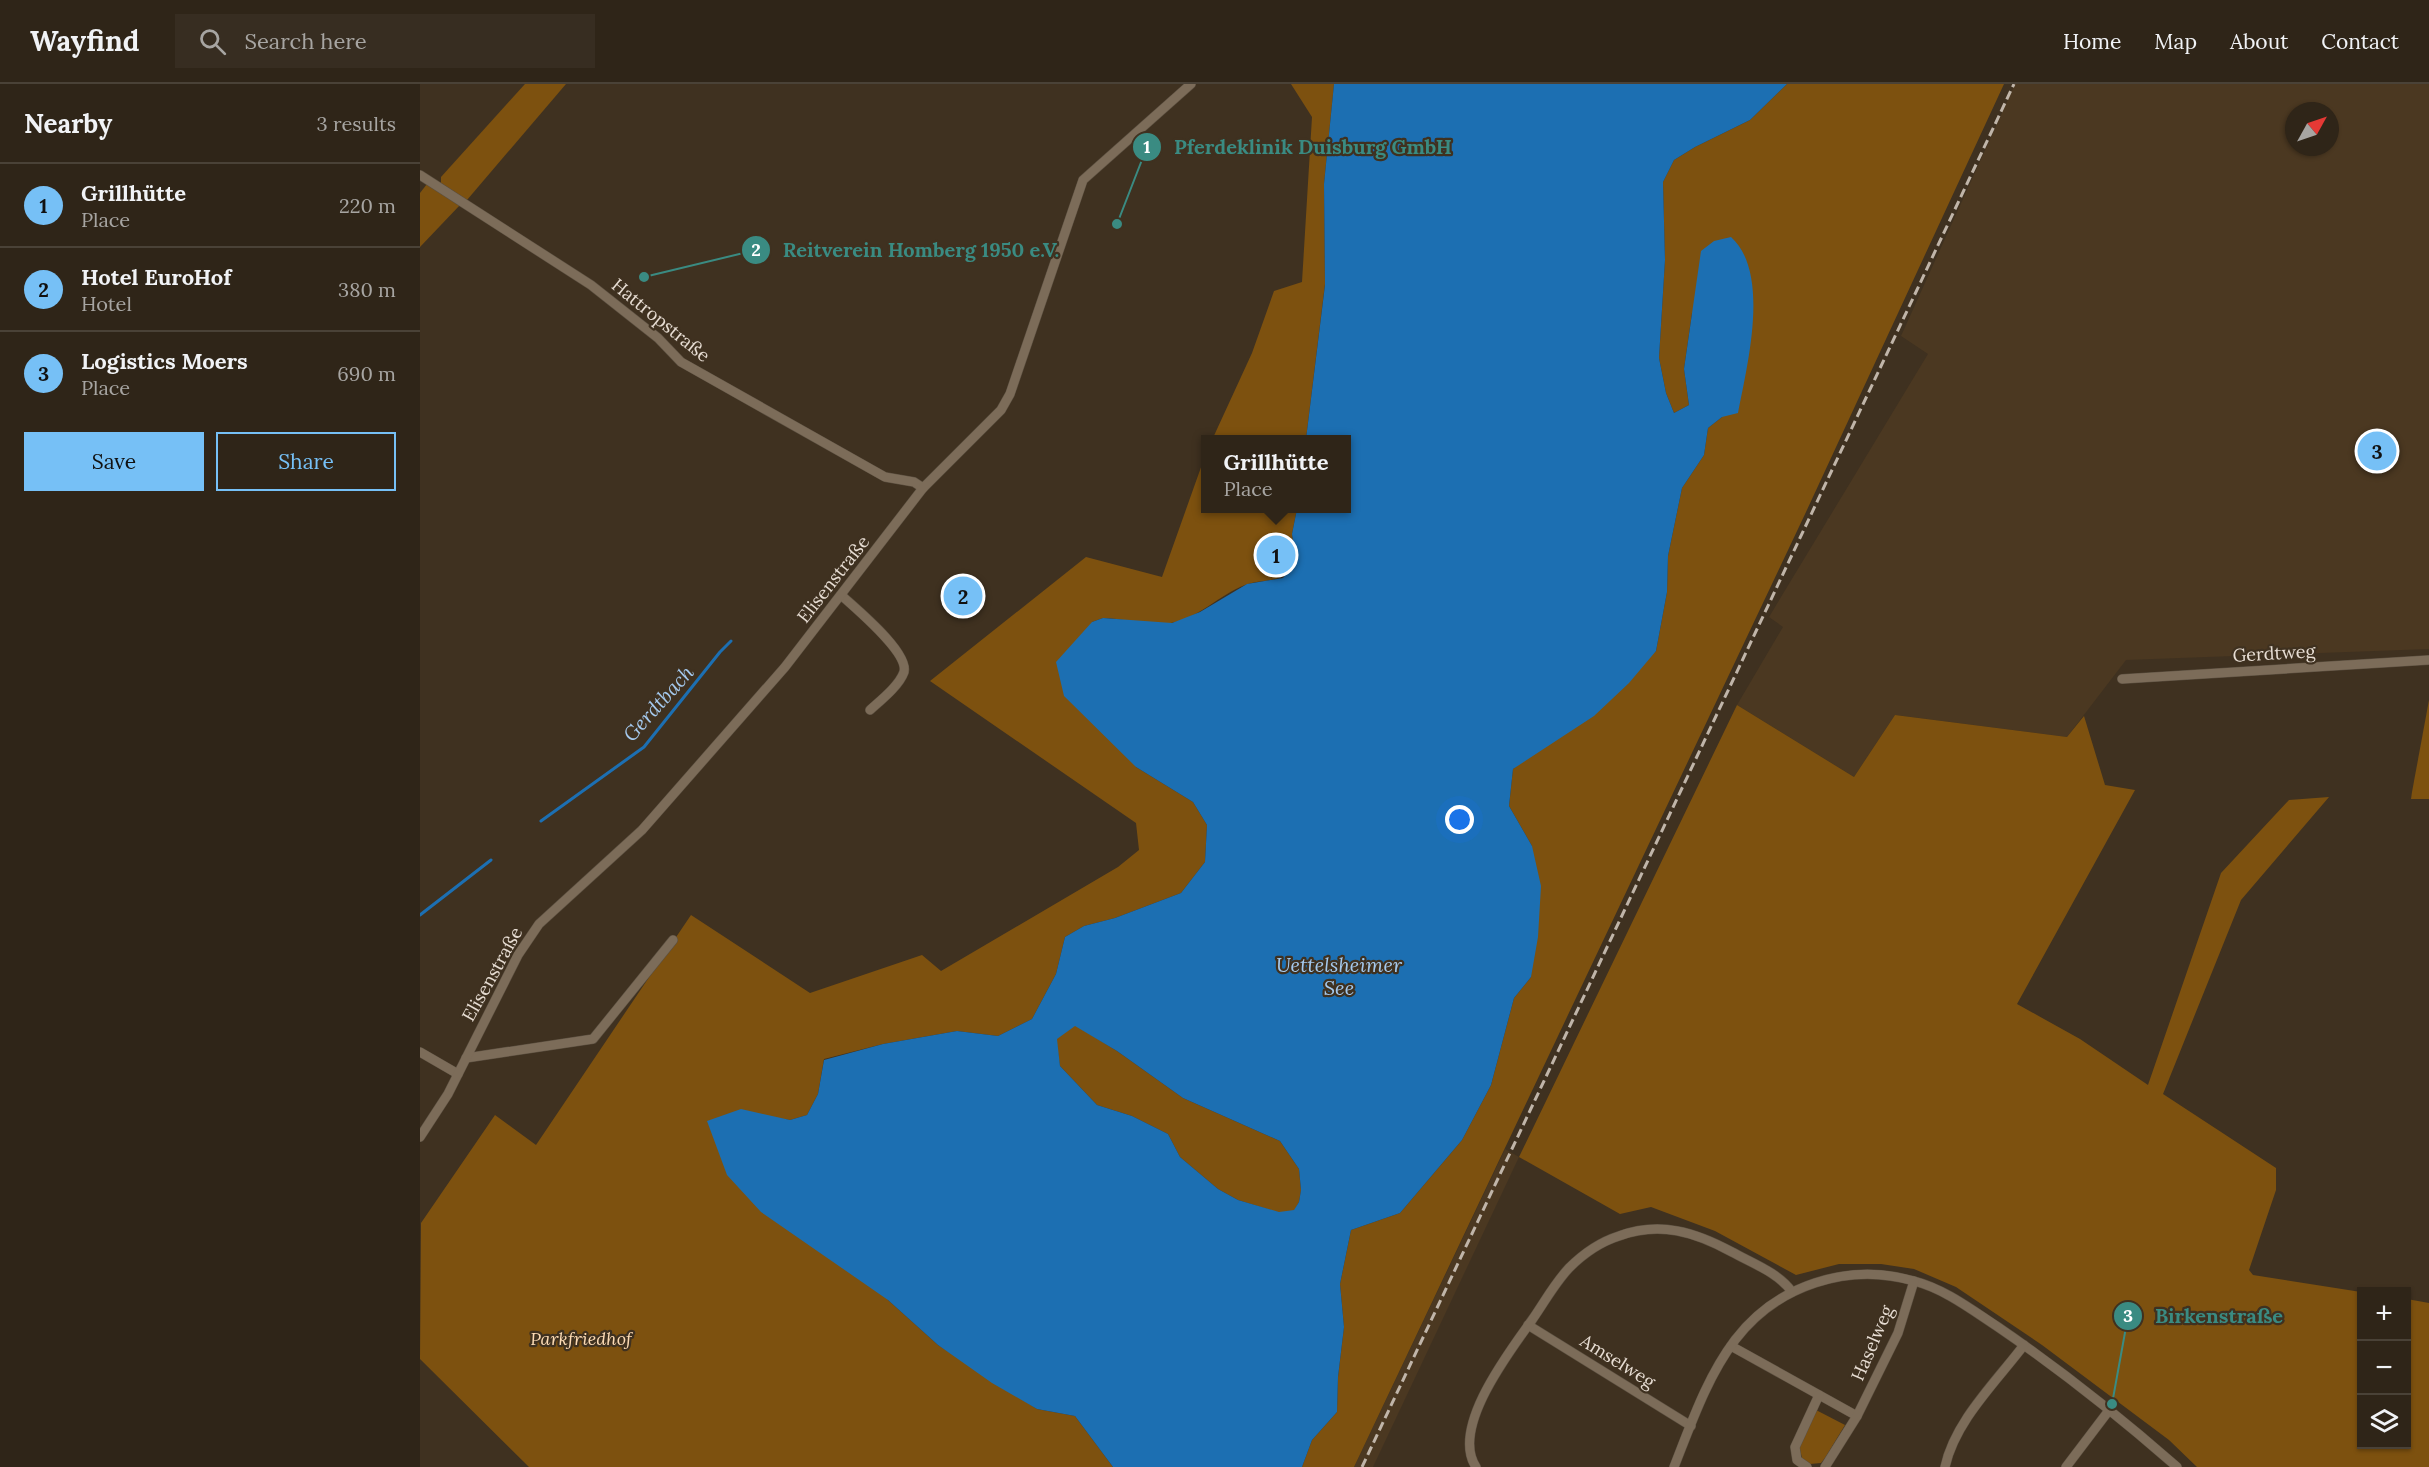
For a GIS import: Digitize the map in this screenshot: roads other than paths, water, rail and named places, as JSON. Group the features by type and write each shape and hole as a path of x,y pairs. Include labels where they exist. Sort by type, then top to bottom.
{"street":[{"name":"Elisenstraße","path":"420,1137 448,1094 518,956 539,924 642,830 785,667 923,488 996,416 1006,402 1083,180 1191,84"},
{"name":"Hattropstraße","path":"420,175 591,285 694,371 885,477 914,482 923,488"},
{"path":"841,595 894,646 903,661 905,669 901,677 870,710"},
{"name":"Gerdtweg","path":"2122,679 2429,660"},
{"path":"466,1058 593,1039 673,940"},
{"path":"420,1052 458,1074"},
{"path":"1476,1467 1470,1448 1474,1419 1497,1371 1552,1290 1587,1253 1613,1238 1643,1230 1677,1229 1706,1238 1785,1282 1792,1292"},
{"path":"1674,1467 1717,1368 1748,1325 1792,1292 1839,1276 1875,1275 1914,1281 1952,1298 2025,1345 2110,1409 2177,1467"},
{"name":"Haselweg","path":"1825,1467 1857,1416 1898,1333 1914,1281"},
{"name":"Amselweg","path":"1528,1325 1691,1425"},
{"path":"1945,1467 1948,1455 1963,1425 2025,1345"},
{"path":"1731,1346 1857,1416"},
{"path":"1807,1467 1797,1460 1794,1447 1819,1395"},
{"path":"2066,1467 2110,1409"}],"water":[{"name":"Uettelsheimer See","path":"1334,84 1787,84 1750,120 1674,160 1663,182 1665,260 1659,358 1666,393 1674,413 1689,405 1684,369 1701,251 1714,241 1731,237 1743,253 1750,273 1753,296 1750,346 1738,413 1722,417 1708,428 1704,455 1682,488 1668,556 1667,592 1656,651 1629,683 1594,716 1513,769 1509,806 1532,846 1541,886 1538,937 1531,977 1514,998 1491,1085 1462,1140 1400,1213 1351,1230 1340,1284 1344,1327 1338,1377 1337,1412 1312,1440 1302,1467 1113,1467 1075,1416 1037,1409 992,1383 938,1345 888,1300 761,1212 727,1175 707,1121 741,1109 790,1120 807,1115 818,1094 824,1060 883,1044 957,1031 998,1036 1032,1019 1056,974 1065,937 1084,926 1115,918 1181,893 1205,862 1207,825 1193,802 1136,767 1064,696 1056,662 1092,622 1103,618 1172,623 1200,612 1247,584 1283,578 1296,562 1292,534 1296,513 1351,513 1351,435 1306,435 1325,285 1324,184","holes":["1075,1026 1117,1051 1183,1098 1280,1141 1299,1169 1301,1190 1299,1202 1294,1210 1279,1212 1238,1200 1218,1189 1180,1157 1168,1134 1132,1116 1097,1105 1060,1066 1057,1039"]}],"waterway":[{"name":"Gerdtbach","path":"541,821 644,747 731,641"},
{"name":"Gerdtbach","path":"420,915 491,860"}],"railway":[{"path":"1362,1467 2014,84"}],"place":[{"name":"Pferdeklinik Duisburg GmbH","path":"1117,224"},
{"name":"Reitverein Homberg 1950 e.V.","path":"644,277"},
{"name":"Logistics Moers","path":"2377,451"},
{"name":"Grillhütte","path":"1276,555"},
{"name":"Hotel EuroHof","path":"963,596"},
{"name":"Birkenstraße","path":"2112,1404"}],"park label":[{"name":"Parkfriedhof","path":"581,1338"}]}
